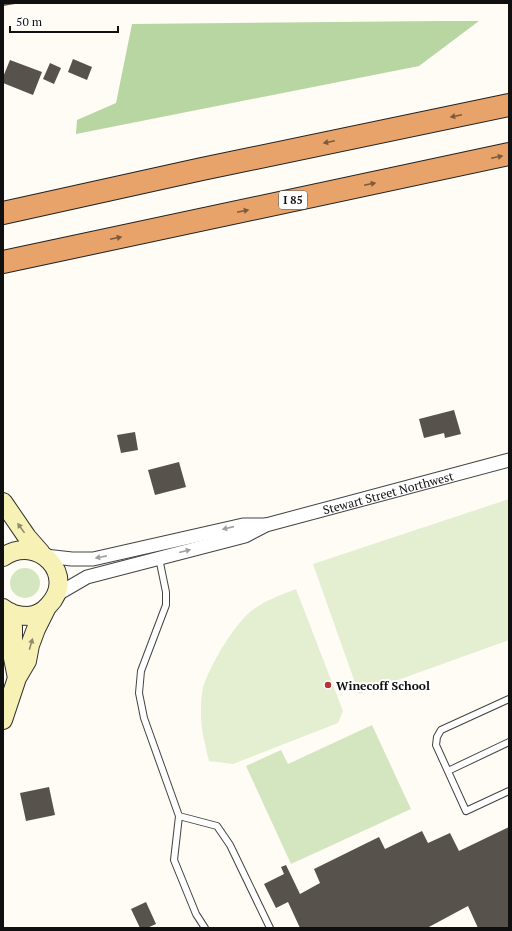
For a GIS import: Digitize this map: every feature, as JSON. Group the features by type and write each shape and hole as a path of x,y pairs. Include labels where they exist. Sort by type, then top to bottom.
{"highway":[{"path":"3,213 202,169 509,105"},
{"name":"I 85","path":"3,262 509,154"},
{"path":"3,198 202,169"},
{"path":"3,270 78,246"}],"street":[{"name":"Stewart Street Northwest","path":"51,602 87,577 244,536 266,525 509,460"},
{"path":"3,502 28,538 51,562 57,573 58,586 36,629 30,645 27,660 17,678 3,720"},
{"name":"Stewart Street Northwest","path":"43,554 72,559 94,559 243,525 266,525"},
{"path":"3,557 10,553 25,549 43,554"},
{"path":"5,610 17,615 32,615 51,602"},
{"path":"5,610 12,627 13,658 17,678"}],"lane":[{"path":"159,558 166,592 166,605 141,671 139,693 144,718 179,816 174,860 196,914 204,928"},
{"path":"509,699 441,730 437,737 436,745 466,812 509,791"},
{"path":"448,771 509,742"},
{"path":"179,816 217,826 230,845 270,928"}],"green space":[{"path":"479,21 419,66 76,134 77,120 116,103 132,24"},
{"path":"509,499 509,640 359,694 313,564"},
{"path":"25,568 36,572 40,583 36,594 25,598 14,594 10,583 14,572"},
{"path":"296,589 343,711 338,723 233,764 209,761 202,728 201,702 205,682 214,662 231,634 250,612 266,601"},
{"path":"372,725 411,809 291,864 246,766 281,750 288,764"}],"building":[{"path":"3,3 15,3 15,4 3,6"},
{"path":"73,59 92,67 87,80 68,72"},
{"path":"10,60 42,72 33,95 3,83 3,77"},
{"path":"50,63 61,68 54,84 43,79"},
{"path":"454,410 461,434 445,438 444,433 424,438 419,419"},
{"path":"135,432 138,450 121,453 117,435"},
{"path":"179,462 186,487 155,495 148,470"},
{"path":"49,787 55,815 26,821 20,793"},
{"path":"509,827 509,928 478,928 468,906 427,928 300,928 288,902 276,908 264,884 284,874 281,867 286,865 300,894 320,883 314,869 379,837 385,849 422,831 428,843 450,833 459,851"},
{"path":"146,902 156,924 147,928 140,928 131,909"}],"place":[{"name":"Winecoff School","path":"328,685"}]}
